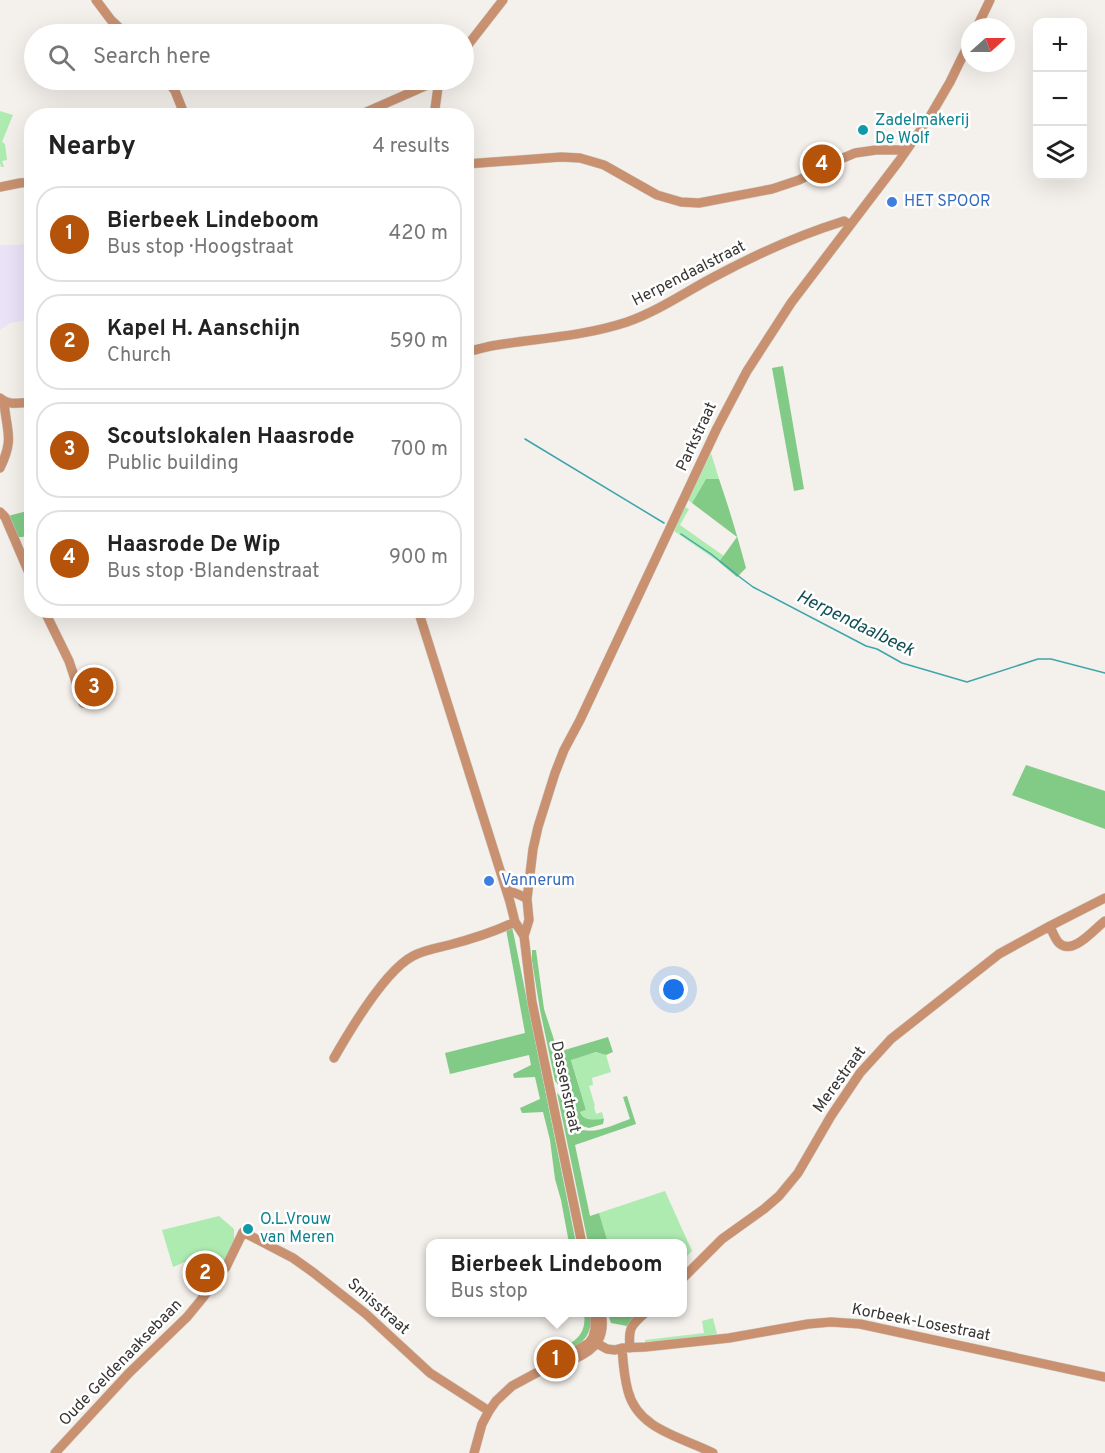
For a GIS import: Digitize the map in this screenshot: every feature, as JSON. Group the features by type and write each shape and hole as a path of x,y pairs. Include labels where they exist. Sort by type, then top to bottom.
{"street":[{"path":"96,0 115,24"},
{"path":"474,37 503,0"},
{"path":"981,18 990,0"},
{"name":"Parkstraat","path":"519,898 529,885 536,836 555,773 717,428 747,371 774,327 929,118 961,59"},
{"path":"174,90 181,108"},
{"path":"375,108 416,90"},
{"path":"435,108 438,90"},
{"path":"474,163 561,157 580,158 604,165 657,195 681,202 699,203 772,189 799,180 855,153 906,150"},
{"path":"0,187 24,183"},
{"name":"Herpendaalstraat","path":"474,350 495,345 566,336 628,321 656,310 736,266 791,240 841,222 850,225"},
{"path":"0,468 9,448 9,436 1,401 14,404 24,403"},
{"path":"0,512 5,517 24,561"},
{"path":"48,618 69,660 84,703"},
{"path":"421,618 506,888 519,898"},
{"name":"Dassenstraat","path":"519,898 516,923 524,936"},
{"name":"Dassenstraat","path":"519,898 529,920 524,936 532,1002 581,1239"},
{"name":"Merestraat","path":"687,1274 722,1239 779,1196 798,1173 855,1080 891,1039 999,954 1105,898"},
{"path":"1050,926 1056,940 1066,947 1080,942 1105,921"},
{"path":"334,1058 388,977 406,960 419,953 516,923 521,927 527,925"},
{"name":"Smisstraat","path":"243,1232 293,1258 314,1273 366,1314 424,1368 489,1411"},
{"name":"Oude Geldenaaksebaan","path":"55,1453 129,1373 194,1309 226,1267 243,1232"},
{"path":"595,1317 596,1338"},
{"path":"474,1453 478,1436 489,1411 503,1393 596,1338 602,1329 601,1317"},
{"path":"640,1317 631,1325 626,1348 628,1390 635,1407 652,1425 713,1453"},
{"name":"Korbeek-Losestraat","path":"626,1348 729,1338 808,1324 850,1323 1105,1377"},
{"path":"596,1338 626,1348"}],"shaded area":[{"path":"24,244 24,320 10,323 0,330 0,245"}],"green space":[{"path":"0,111 13,115 2,142 5,144 7,160 2,161 4,167 1,167 0,163"},
{"path":"783,366 804,489 794,491 772,368"},
{"path":"711,453 719,479 706,479 692,503 688,500"},
{"path":"706,479 719,479 730,512 746,568 737,577 719,562 737,537 692,503"},
{"path":"685,507 689,509 680,525 724,556 719,562 674,531"},
{"path":"24,512 24,536 18,537 8,516"},
{"path":"1026,765 1105,791 1105,829 1012,795"},
{"path":"512,927 575,1239 568,1239 543,1112 522,1113 520,1108 540,1099 535,1077 514,1078 513,1074 531,1065 529,1055 450,1074 445,1053 525,1033 506,929"},
{"path":"532,950 536,950 544,1009 558,1052 608,1037 613,1052 606,1055 596,1052 571,1060 586,1110 580,1112 587,1119 604,1119 603,1124 589,1128 576,1122 563,1090 555,1081 540,1010"},
{"path":"597,1052 606,1055 611,1072 592,1078 593,1085 589,1086 596,1114 602,1112 604,1119 590,1119 580,1112 586,1110 571,1059"},
{"path":"557,1093 572,1123 579,1128 587,1131 595,1130 630,1119 623,1097 627,1096 636,1124 575,1145 590,1216 599,1213 607,1239 587,1239"},
{"path":"665,1191 687,1239 607,1239 599,1213"},
{"path":"219,1216 234,1229 234,1244 207,1290 198,1277 192,1259 173,1267 162,1230"},
{"path":"687,1240 692,1251 687,1256"},
{"path":"584,1317 590,1317 591,1324 585,1339 548,1361 545,1356 568,1345 579,1336"},
{"path":"609,1317 638,1317 627,1326 611,1323"},
{"path":"713,1318 717,1334 645,1342 645,1340 704,1333 702,1321"}],"waterway":[{"name":"Herpendaalbeek","path":"525,439 664,523"},
{"name":"Herpendaalbeek","path":"681,534 753,587 902,663 967,682 1038,659 1051,659 1105,673"}],"place":[{"name":"Zadelmakerij De Wolf","path":"863,130"},
{"name":"Haasrode De Wip","path":"822,164"},
{"name":"HET SPOOR","path":"892,202"},
{"name":"Scoutslokalen Haasrode","path":"94,687"},
{"name":"Vannerum","path":"489,881"},
{"name":"O.L.Vrouw van Meren","path":"248,1229"},
{"name":"Kapel H. Aanschijn","path":"205,1273"},
{"name":"Bierbeek Lindeboom","path":"556,1359"}]}
